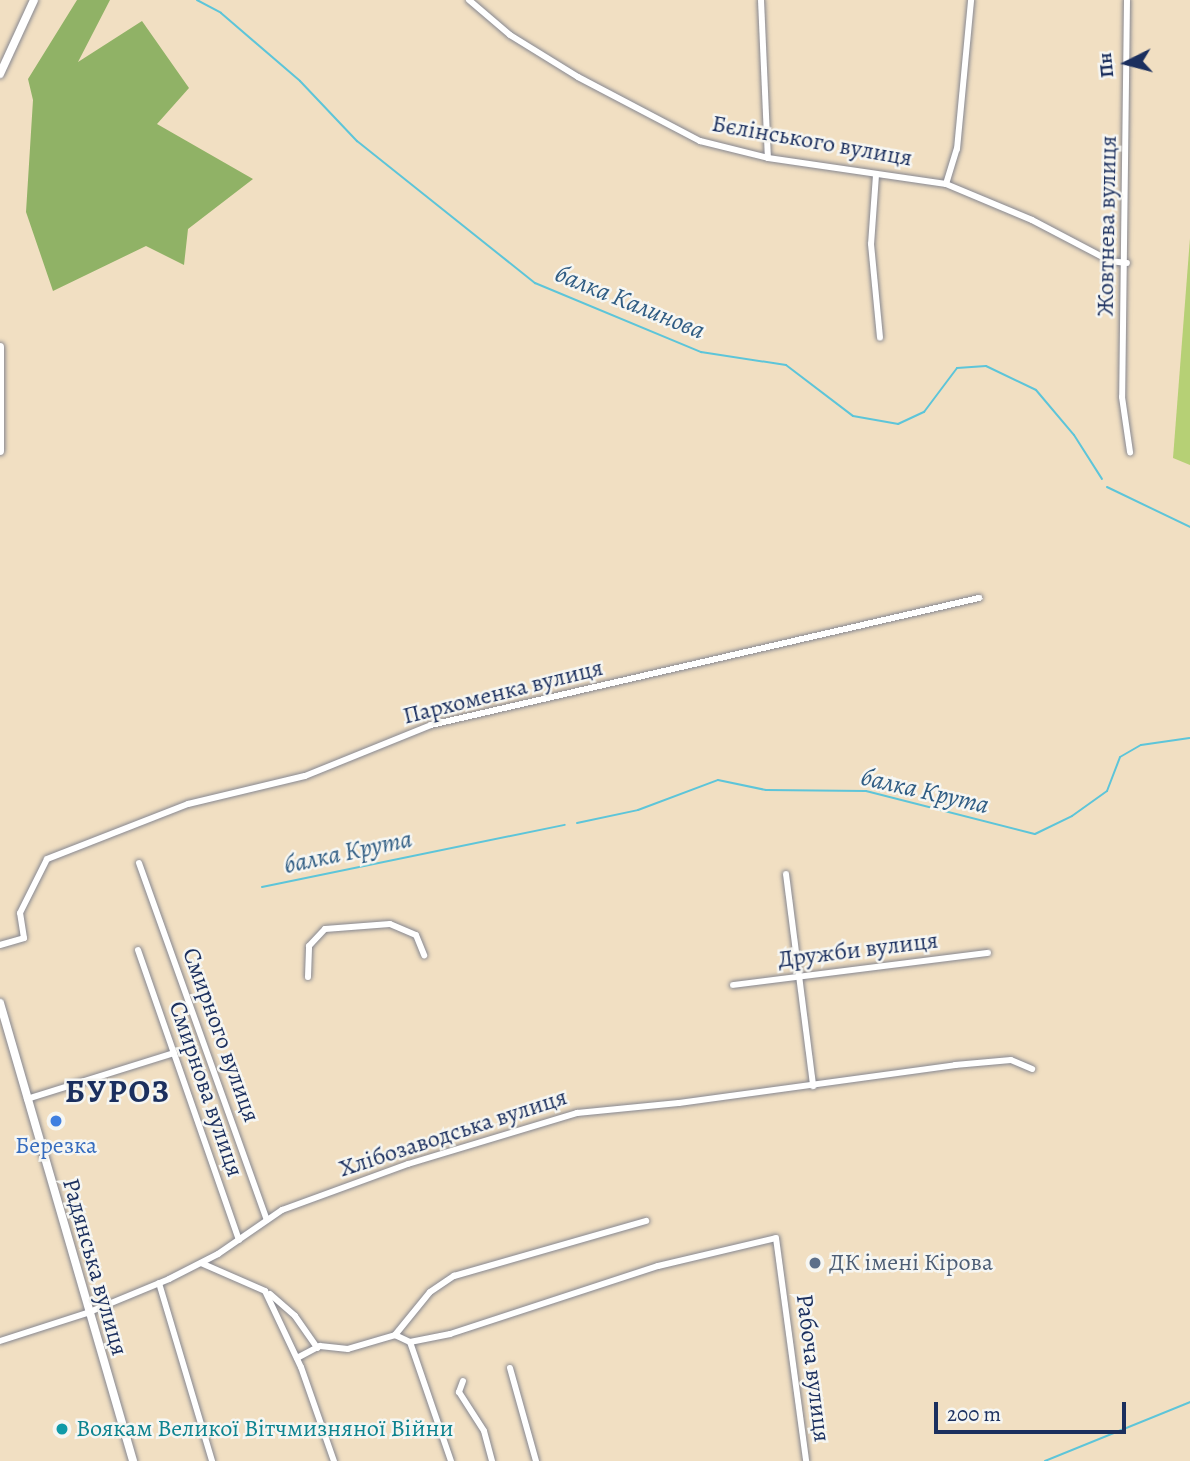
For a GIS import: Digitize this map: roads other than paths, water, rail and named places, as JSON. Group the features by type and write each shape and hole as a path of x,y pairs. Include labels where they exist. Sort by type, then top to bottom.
{"street":[{"path":"0,74 7,53 34,0"},
{"name":"Бєлінського вулиця","path":"469,0 510,35 650,116 700,141 768,158 946,184 1032,220 1110,261 1127,263"},
{"path":"761,0 768,158"},
{"path":"946,184 957,149 971,0"},
{"name":"Жовтнева вулиця","path":"1127,0 1127,263 1122,397 1130,452"},
{"path":"876,175 871,244 880,338"},
{"path":"0,347 0,451"},
{"name":"Пархоменка вулиця","path":"0,945 24,938 20,913 47,859 188,804 305,776 431,726 979,598"},
{"name":"Смирного вулиця","path":"139,863 267,1220"},
{"path":"786,874 813,1086"},
{"path":"308,977 309,946 325,929 390,924 415,935 424,955"},
{"name":"Смирнова вулиця","path":"138,950 239,1240"},
{"name":"Дружби вулиця","path":"733,985 988,953"},
{"name":"Радянська вулиця","path":"0,1003 87,1313 133,1461"},
{"path":"27,1099 174,1053"},
{"name":"Хлібозаводська вулиця","path":"0,1341 87,1313 159,1283 201,1263 282,1210 408,1164 577,1112 813,1086 1011,1060 1032,1069"},
{"path":"297,1358 317,1348 348,1349 395,1335 430,1292 454,1276 504,1264 522,1253 646,1221"},
{"name":"Рабоча вулиця","path":"410,1342 450,1334 658,1266 776,1238 806,1461"},
{"path":"201,1263 265,1291 295,1316 317,1348"},
{"path":"159,1283 212,1461"},
{"path":"265,1291 297,1358 334,1461"},
{"path":"395,1335 410,1342 451,1461"},
{"path":"510,1367 537,1461"},
{"path":"463,1381 459,1392 468,1413 484,1431 492,1461"}],"waterway":[{"name":"балка Калинова","path":"197,0 221,13 300,81 357,141 535,283 701,352 786,365 853,416 898,424 924,412 957,368 986,366 1036,390 1074,435 1102,479"},
{"name":"балка Калинова","path":"1107,487 1190,527"},
{"name":"балка Крута","path":"577,823 638,810 718,780 766,790 866,791 1035,834 1072,816 1107,791 1120,757 1141,745 1190,738"},
{"name":"балка Крута","path":"262,887 565,825"},
{"path":"1045,1461 1190,1402"}],"place":[{"name":"Березка","path":"56,1121"},
{"name":"ДК імені Кірова","path":"815,1263"},
{"name":"Воякам Великої Вітчмизняної Війни","path":"62,1429"}],"district":[{"name":"БУРОЗ","path":"118,1091"}]}
